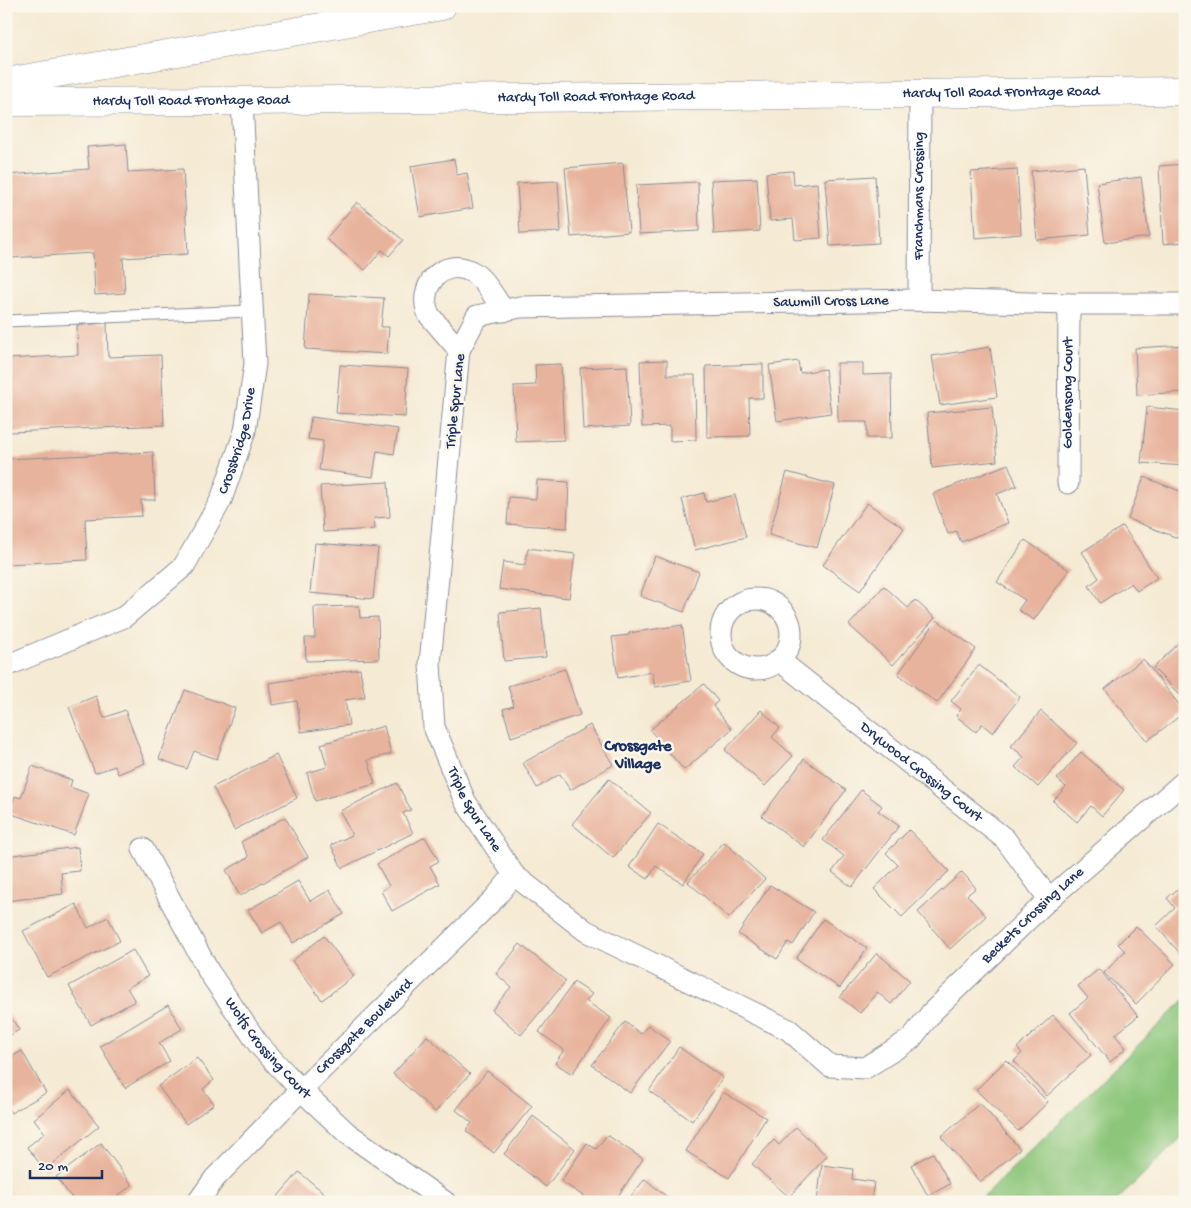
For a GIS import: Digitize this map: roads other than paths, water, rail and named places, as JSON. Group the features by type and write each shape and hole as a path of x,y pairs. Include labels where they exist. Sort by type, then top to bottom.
{"main road":[{"path":"6,82 442,6"},
{"name":"Hardy Toll Road Frontage Road","path":"6,102 1185,91"}],"street":[{"name":"Franchmans Crossing","path":"919,300 920,93"},
{"name":"Crossbridge Drive","path":"6,666 124,617 184,566 221,500 245,431 255,364 242,101"},
{"path":"459,350 426,309 426,293 433,278 450,268 457,267 470,270 478,275 504,311"},
{"name":"Sawmill Cross Lane","path":"477,316 520,307 919,300 1069,304 1185,304"},
{"name":"Goldensong Court","path":"1068,483 1069,304"},
{"name":"Triple Spur Lane","path":"477,316 459,350 430,664 434,727 465,801 514,875 586,931 789,1030 830,1066 865,1068 887,1054"},
{"name":"Drywood Crossing Court","path":"779,660 1005,839 1049,899"},
{"name":"Beckets Crossing Lane","path":"887,1054 911,1039 932,1012 1049,899 1183,787"},
{"name":"Wolfs Crossing Court","path":"143,849 209,972 259,1045 301,1090 346,1133 444,1202"},
{"name":"Crossgate Boulevard","path":"198,1202 215,1178 301,1090 494,900 514,875"},
{"name":"Crossgate Boulevard","path":"181,1202 215,1178"}],"lane":[{"path":"6,321 252,310"}],"district":[{"name":"Crossgate Village","path":"638,756"}]}
